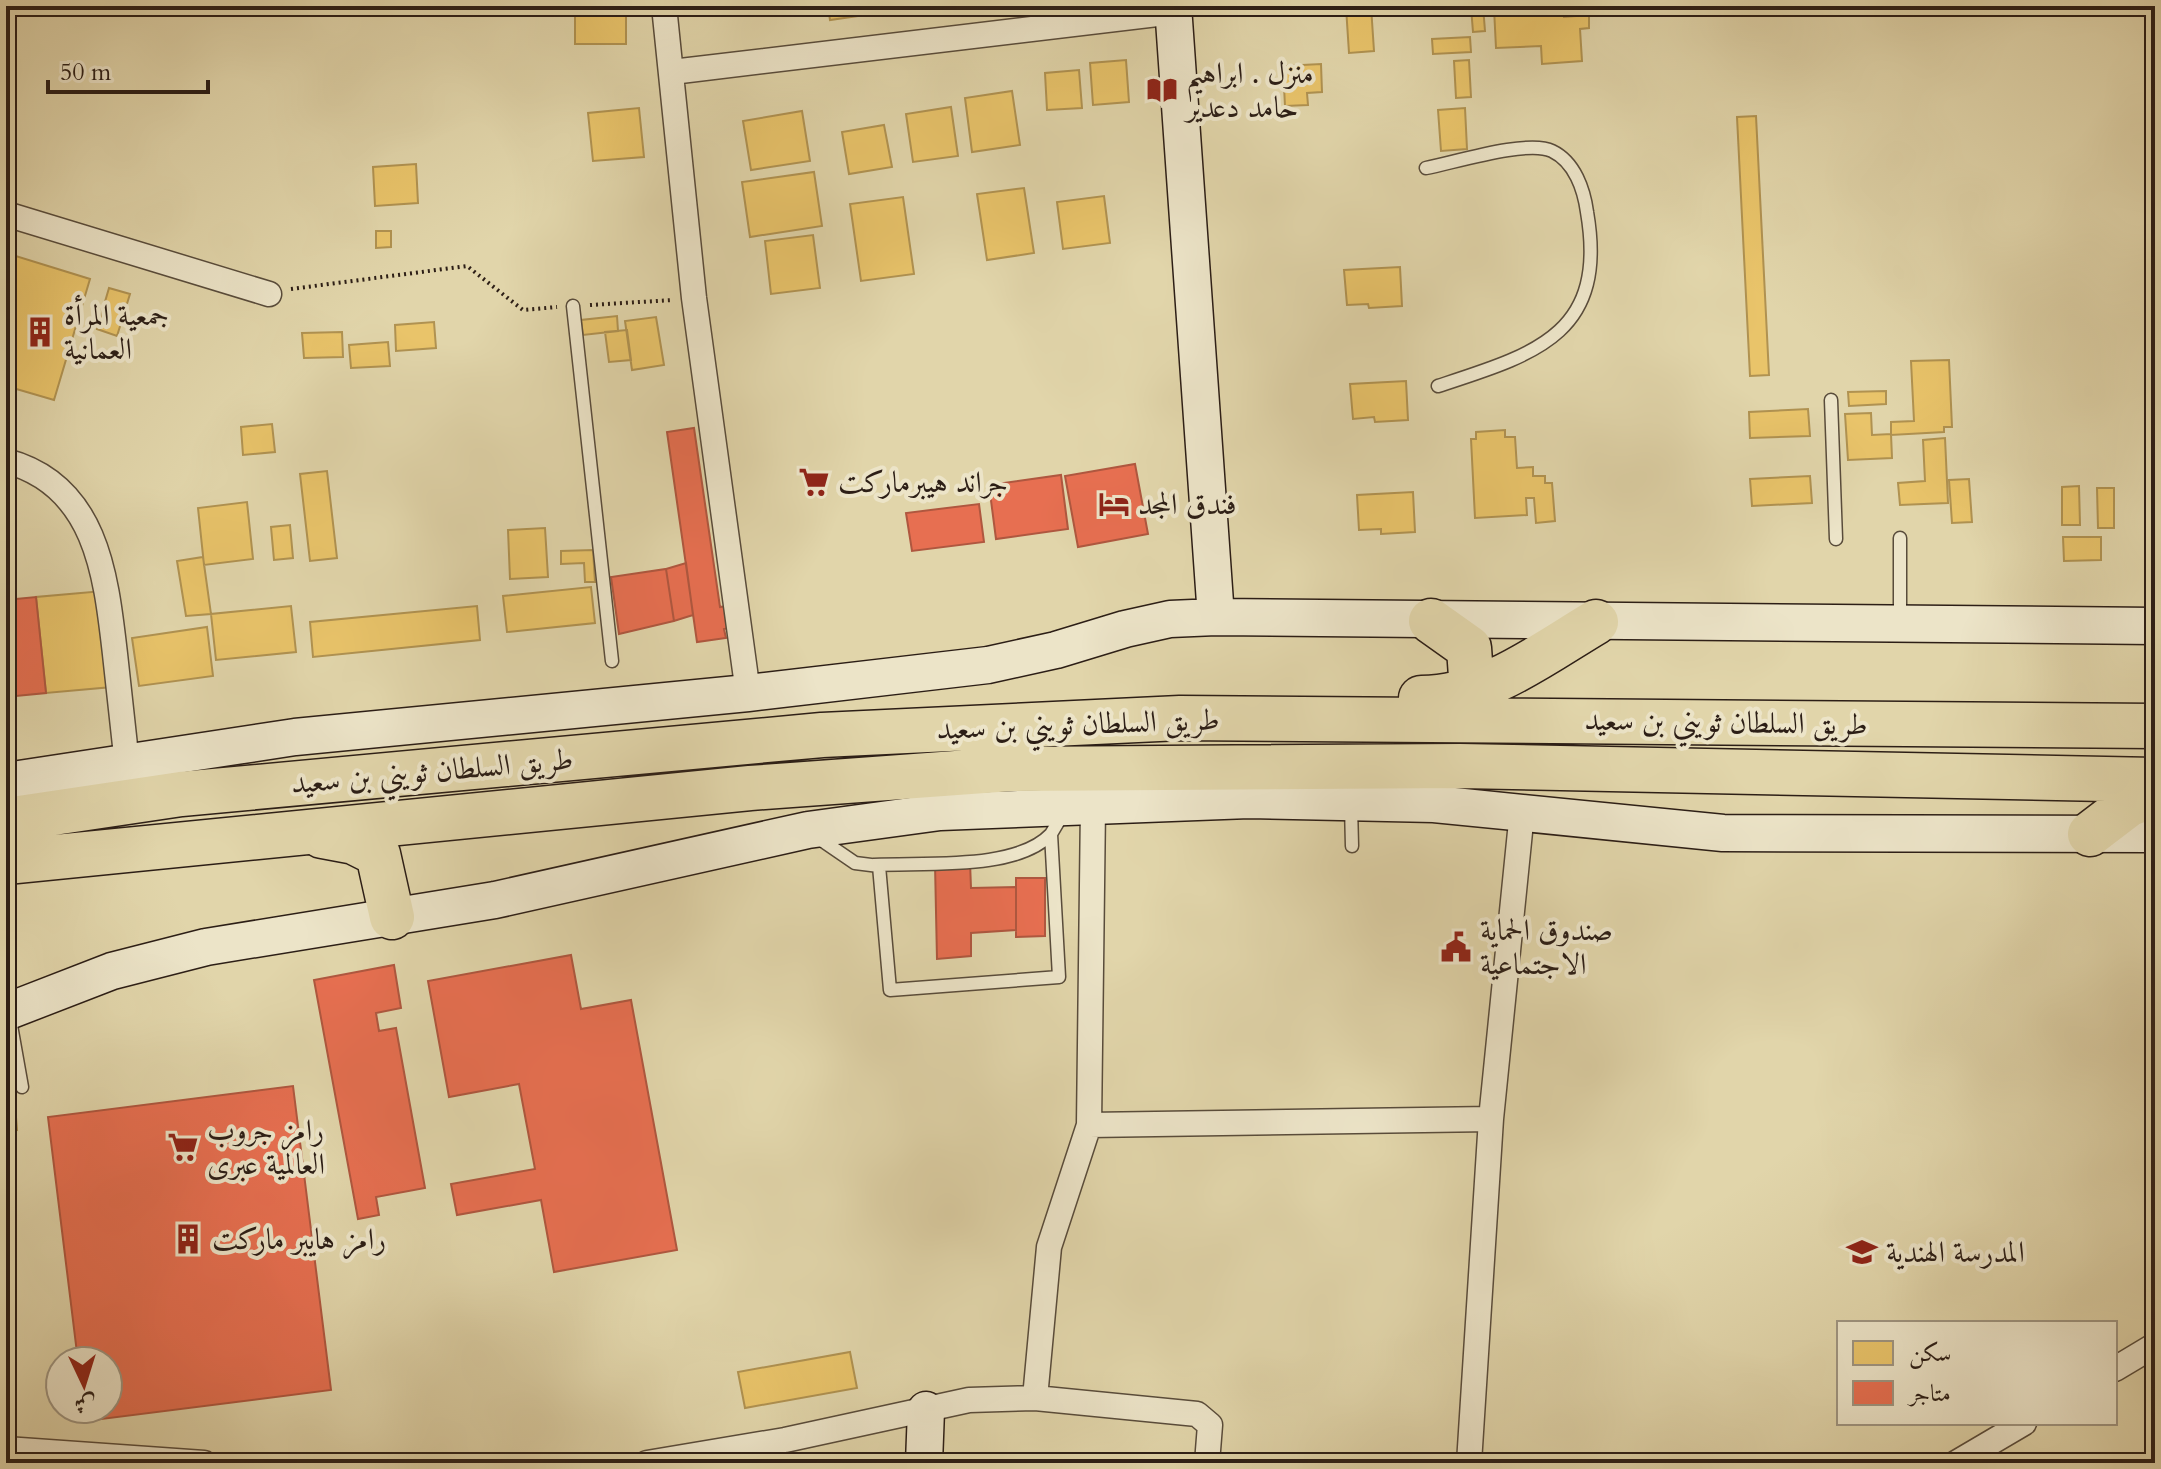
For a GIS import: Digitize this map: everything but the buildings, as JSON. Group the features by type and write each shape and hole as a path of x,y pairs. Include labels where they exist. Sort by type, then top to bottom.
{"highway":[{"path":"1431,621 1469,648 1472,691"},
{"path":"822,735 972,706 1441,698 1472,691 1596,622"},
{"name":"طريق السلطان ثويني بن سعيد","path":"6,820 181,794 822,735 1180,718 2155,726"},
{"name":"طريق السلطان ثويني بن سعيد","path":"6,862 750,788 1011,769 1460,766 2155,780"},
{"path":"2090,834 2128,805 2155,794"},
{"path":"304,833 354,842 378,854 392,917"}],"street":[{"path":"664,6 694,298 748,693"},
{"path":"672,72 1174,9 1216,617"},
{"path":"6,214 269,294"},
{"path":"6,461 20,465 55,487 82,516 98,550 107,587 127,764"},
{"path":"6,781 394,725 748,693 988,665 1140,625 1216,617 2155,626"},
{"path":"7,1012 112,971 193,950 606,878 808,830 940,812 1070,815 1249,800 1351,802 1522,812 1723,833 2155,834"},
{"path":"1469,1463 1491,1119 1522,812"},
{"path":"1035,1398 1049,1247 1089,1125 1070,815"},
{"path":"1723,833 1799,849 2005,852 2155,850"},
{"path":"2005,852 2060,846 2090,834"},
{"path":"1089,1125 1491,1119"},
{"path":"2117,1368 2155,1345"},
{"path":"647,1463 785,1440 969,1400 1035,1398 1205,1417 1210,1425 1207,1463"},
{"path":"924,1463 926,1410"},
{"path":"1956,1463 2021,1425"},
{"path":"6,1449 63,1458 188,1462"}],"lane":[{"path":"1426,168 1531,147 1552,151 1572,169 1584,190 1591,252 1590,276 1581,304 1565,326 1539,347 1438,386"},
{"path":"573,306 612,661"},
{"path":"1831,400 1836,539"},
{"path":"1900,538 1900,623"},
{"path":"1351,802 1352,846"},
{"path":"871,865 1013,857 1039,847 1070,815"},
{"path":"808,830 855,863 879,866 890,990 1059,977 1070,815"},
{"path":"7,1012 22,1087"}],"path":[{"path":"269,294 306,285 467,266 523,310 694,298"}],"place":[{"name":"منزل . ابراهيم حامد دعدير","path":"1162,90"},
{"name":"جمعية المرأة العمانية","path":"40,332"},
{"name":"جراند ه‍يبرماركت","path":"814,482"},
{"name":"فندق المجد","path":"1114,504"},
{"name":"صندوق الحماية الاجتماعية","path":"1456,947"},
{"name":"رامز جروب العالمية عبرى","path":"183,1147"},
{"name":"رامز هايبر ماركت","path":"188,1239"},
{"name":"المدرسة الهندية","path":"1862,1252"}]}
